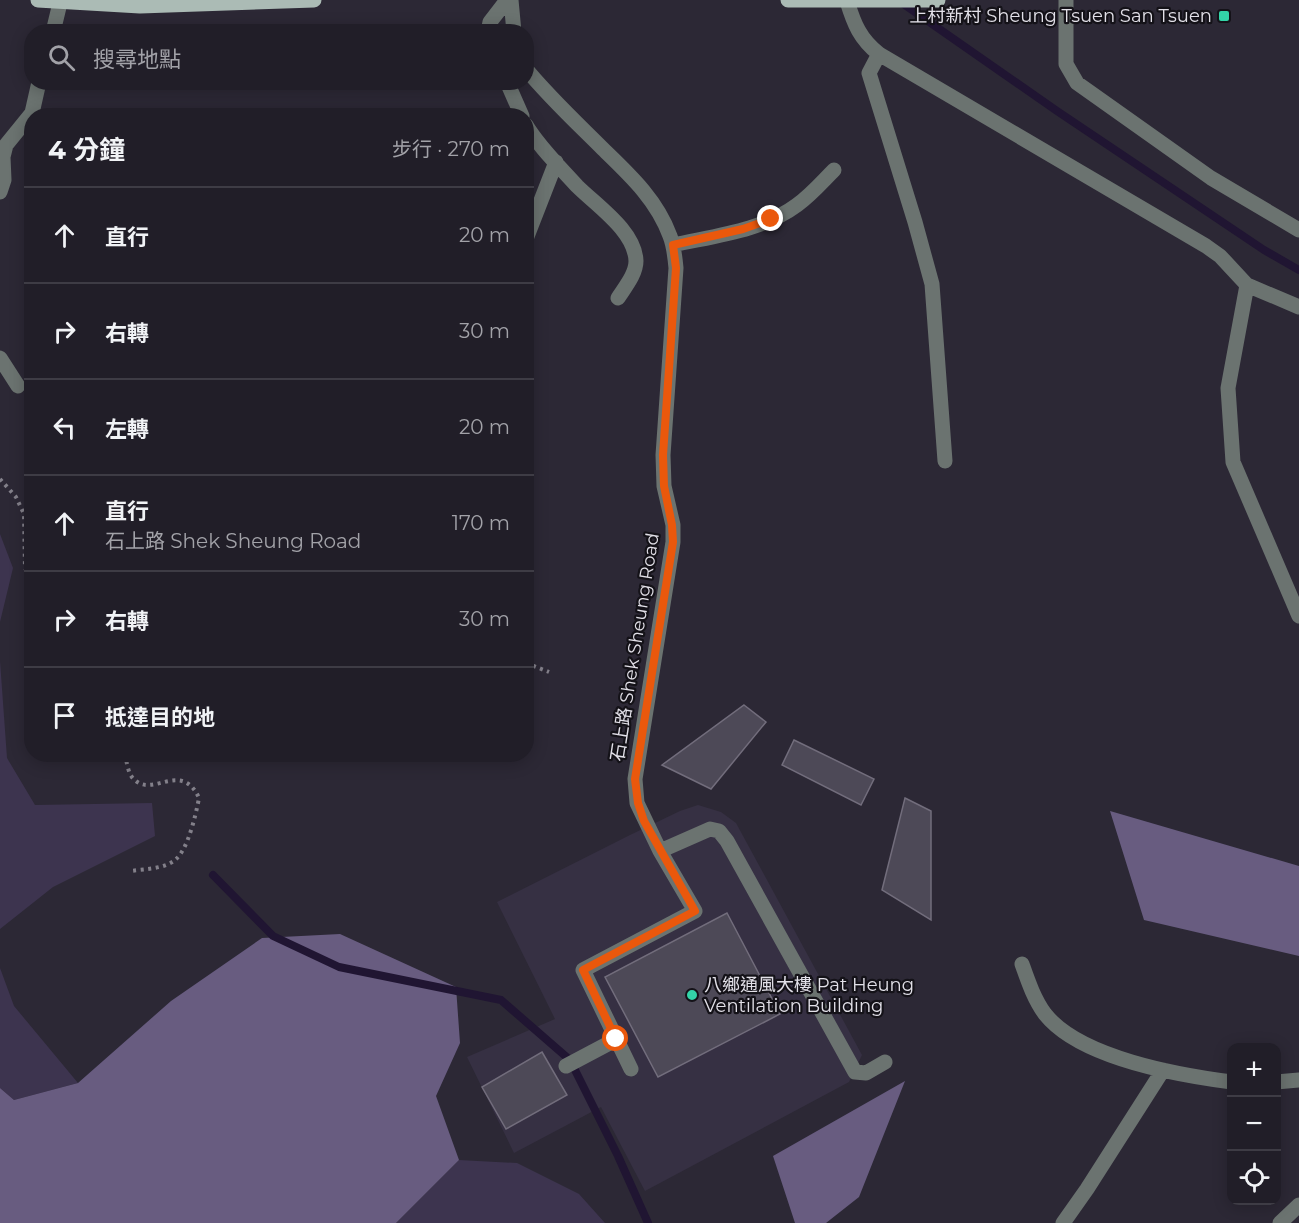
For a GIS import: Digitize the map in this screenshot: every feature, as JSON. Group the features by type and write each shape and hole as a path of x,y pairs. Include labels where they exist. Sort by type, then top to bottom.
{"main road":[{"path":"38,0 60,3 314,0"},
{"path":"788,0 939,0"}],"street":[{"path":"490,24 509,0"},
{"path":"509,0 513,24"},
{"path":"1066,0 1066,64 1077,83 1211,178 1299,230"},
{"path":"853,1 854,25 862,38 879,54 1206,246 1220,256 1247,285 1299,307"},
{"path":"55,24 60,3"},
{"path":"879,54 869,73 932,284 945,461"},
{"name":"石上路 Shek Sheung Road","path":"534,78 640,186 658,209 671,237 676,268 663,455 664,486 673,542 635,779 638,803 660,851 695,911 583,970 616,1039"},
{"path":"33,108 37,90"},
{"path":"511,90 518,108"},
{"path":"0,192 4,180 3,158 6,145 24,123"},
{"path":"534,135 578,186 615,222 634,246 636,261 634,272 618,298"},
{"path":"534,218 556,162"},
{"path":"673,245 743,229 771,219 795,207 834,170"},
{"path":"1247,285 1228,388 1233,462 1299,616"},
{"path":"0,358 18,386"},
{"path":"660,851 710,829 719,831 727,841 855,1072 866,1073 885,1062"},
{"path":"1022,964 1035,999 1046,1015 1066,1034 1095,1048 1163,1070 1227,1081"},
{"path":"566,1066 616,1039 631,1069"},
{"path":"1063,1223 1163,1070"},
{"path":"1281,1082 1299,1080"},
{"path":"1280,1223 1299,1205"}],"path":[{"path":"0,479 16,497 24,514"},
{"path":"534,666 549,672"},
{"path":"126,762 128,770 135,781 145,785 171,780 185,782 195,789 200,798 184,847 176,860 165,865 131,871"}],"shaded area":[{"path":"0,534 13,568 0,622"},
{"path":"0,661 7,758 35,805 152,803 155,836 53,887 0,929"},
{"name":"八鄉通風大樓 Pat Heung Ventilation Building","path":"698,805 721,812 736,823 862,1055 849,1082 645,1191 601,1107 514,1153 467,1057 555,1019 497,902 630,835"},
{"path":"1110,811 1299,866 1299,956 1144,920"},
{"path":"340,934 456,987 460,1043 436,1096 459,1160 396,1223 0,1223 0,1088 14,1100 78,1083 171,1001 262,938"},
{"path":"0,968 14,1006 78,1083 14,1100 0,1088"},
{"path":"905,1081 859,1197 826,1223 795,1223 773,1156"},
{"path":"459,1160 517,1163 579,1194 605,1223 396,1223"}],"building":[{"path":"744,705 766,722 711,789 662,765"},
{"path":"794,740 874,779 861,805 782,765"},
{"path":"905,798 931,811 931,920 882,890"},
{"name":"八鄉通風大樓 Pat Heung Ventilation Building","path":"727,913 780,1014 658,1077 605,977"},
{"path":"542,1052 567,1095 506,1129 482,1087"}],"waterway":[{"path":"902,3 1057,111 1264,250 1299,270"},
{"path":"213,875 273,936 339,967 501,1000 570,1060 618,1156 648,1223"}],"place":[{"name":"上村新村 Sheung Tsuen San Tsuen","path":"1224,16"},
{"name":"八鄉通風大樓 Pat Heung Ventilation Building","path":"692,995"}],"route":[{"path":"616,1039 583,970 695,911 644,821 638,803 635,779 673,542 664,486 663,455 676,268 673,245 743,229 771,219"}]}
